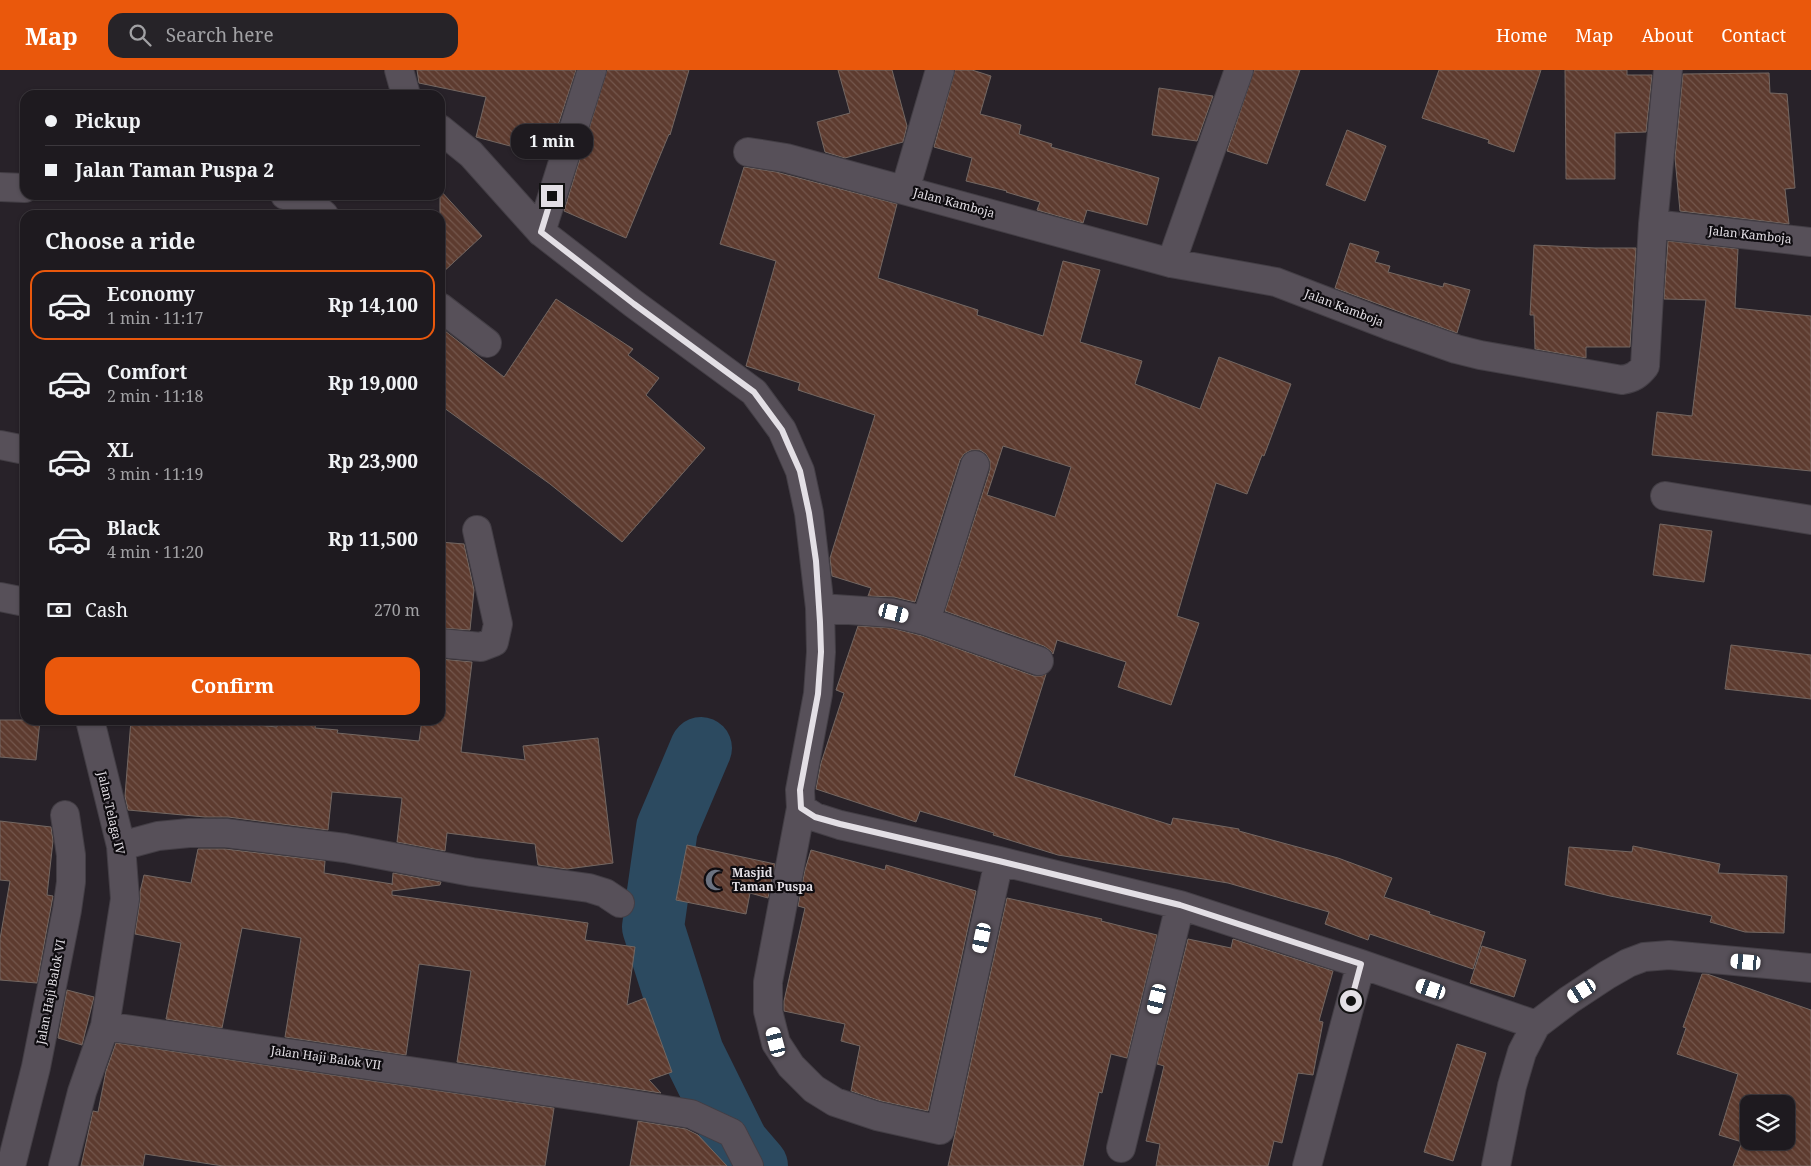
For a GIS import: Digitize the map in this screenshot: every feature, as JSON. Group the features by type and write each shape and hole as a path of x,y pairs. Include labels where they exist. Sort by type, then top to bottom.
{"street":[{"path":"399,70 405,90"},
{"path":"541,232 592,70"},
{"path":"904,190 940,70"},
{"path":"1171,263 1238,70"},
{"path":"1653,224 1668,70"},
{"path":"445,133 471,154 541,232 634,304 754,392 782,430 800,471 809,513 820,608 821,652 818,694 800,790 801,808 768,982 768,1011 776,1042 791,1066 814,1089 835,1102 877,1116 940,1130 999,861"},
{"name":"Jalan Kamboja","path":"748,152 786,158 1171,263 1276,282 1456,349 1622,380 1633,378 1645,366 1653,224 1811,242"},
{"path":"0,187 20,188"},
{"path":"300,200 312,204 319,210"},
{"path":"445,311 487,343"},
{"path":"0,445 20,449"},
{"path":"926,621 975,465"},
{"path":"1665,496 1811,520"},
{"path":"445,643 481,647 494,642 498,624 477,530"},
{"path":"0,597 20,601"},
{"path":"820,608 894,613 926,621 1039,661"},
{"name":"Jalan Telaga IV","path":"91,725 121,846 124,899 105,1026"},
{"path":"801,808 815,817 840,824 1180,905 1361,964 1536,1025"},
{"name":"Jalan Haji Balok VI","path":"11,1166 36,1067 67,910 71,882 71,855 65,815"},
{"path":"121,846 158,836 189,833 226,833 277,838 345,848 472,872 589,888 605,893 620,903"},
{"path":"1121,1148 1180,905"},
{"path":"1496,1166 1512,1086 1522,1052 1536,1025 1607,975 1644,958 1669,955 1811,968"},
{"path":"1307,1166 1361,964"},
{"path":"63,1166 82,1092 105,1026"},
{"name":"Jalan Haji Balok VII","path":"105,1026 569,1094 691,1114 732,1133 749,1166"}],"building":[{"path":"417,70 576,70 548,156 476,137 486,97 419,83"},
{"path":"607,70 689,70 670,135 626,238 564,211"},
{"path":"838,70 892,70 907,126 903,142 845,158 825,152 817,122 850,113"},
{"path":"955,70 972,70 991,76 980,114 1021,125 1019,134 1052,144 1051,147 1159,178 1147,225 1087,210 1083,223 1037,210 1040,202 1007,191 966,181 972,158 934,147"},
{"path":"1254,70 1300,70 1267,164 1227,151"},
{"path":"1439,70 1541,70 1514,152 1488,143 1489,140 1422,118"},
{"path":"1565,70 1627,70 1627,75 1652,75 1646,132 1615,133 1615,179 1566,179"},
{"path":"1769,73 1770,93 1787,94 1795,188 1785,189 1789,224 1680,211 1675,158 1683,74"},
{"path":"1159,88 1213,96 1197,141 1152,135"},
{"path":"1347,130 1386,146 1365,201 1326,185"},
{"path":"744,167 776,172 897,204 878,278 978,310 977,315 1043,336 1063,261 1100,270 1080,342 1142,361 1135,384 1200,409 1219,357 1291,384 1264,456 1262,455 1247,494 1216,483 1177,616 1199,623 1171,705 1118,687 1126,662 1057,640 1053,654 1044,646 945,611 990,470 990,461 986,454 980,450 971,450 964,454 960,460 915,602 894,597 868,596 871,588 832,576 830,558 875,415 798,390 800,383 746,366 776,261 720,244","holes":["1003,446 1071,467 1055,517 987,495"]},
{"path":"445,195 482,236 445,270 445,210 440,210 440,200 445,200"},
{"path":"1668,241 1738,249 1735,308 1811,316 1811,471 1652,455 1657,412 1692,416 1706,300 1664,299"},
{"path":"1350,243 1379,252 1375,262 1390,266 1388,272 1443,287 1444,283 1470,290 1457,333 1335,288"},
{"path":"1534,245 1636,248 1630,347 1586,347 1586,358 1535,349 1534,315 1530,315"},
{"path":"556,299 633,349 628,355 659,378 646,395 705,448 622,542 550,484 445,409 445,331 504,377"},
{"path":"1660,524 1712,531 1704,582 1653,575"},
{"path":"445,542 464,544 474,590 470,630 445,628"},
{"path":"858,626 891,628 922,636 1034,676 1046,674 1014,776 1171,825 1173,818 1239,829 1239,831 1338,858 1392,878 1384,897 1485,932 1473,969 1370,934 1368,940 1325,924 1329,912 1228,883 1058,855 993,835 994,833 920,811 916,822 816,789 821,763 844,693 836,690"},
{"path":"1731,645 1811,655 1811,699 1725,689"},
{"path":"445,659 472,662 461,752 525,760 523,746 598,738 613,863 567,869 538,865 535,844 447,833 445,851 397,842 402,798 332,792 328,830 228,817 205,817 128,810 125,796 131,725 256,725 277,727 277,725 315,725 315,728 338,730 337,733 419,741 421,725 445,725"},
{"path":"0,720 20,720 20,725 40,725 36,760 0,757"},
{"path":"0,821 51,827 53,841 47,895 53,896 37,983 0,980 0,939 10,881 0,880"},
{"name":"Masjid Taman Puspa","path":"687,845 775,864 768,898 750,893 746,914 676,900"},
{"path":"1633,846 1720,864 1718,873 1787,876 1784,933 1745,932 1710,922 1712,916 1565,885 1569,847 1632,852"},
{"path":"198,849 225,849 325,861 324,873 392,885 393,873 441,882 440,885 392,891 392,895 588,923 585,940 635,947 627,1005 645,998 672,1072 649,1080 661,1093 457,1062 471,971 419,964 406,1055 285,1037 301,938 242,928 222,1028 166,1019 181,943 135,934 140,892 144,875 191,883"},
{"path":"811,850 885,870 886,865 976,891 928,1111 881,1101 851,1091 860,1046 841,1041 845,1024 784,1011 784,1001 805,908 798,906"},
{"path":"1007,898 1102,919 1101,921 1157,935 1127,1058 1111,1054 1102,1093 1099,1092 1083,1166 948,1166"},
{"path":"1188,939 1231,948 1233,939 1333,971 1319,1021 1323,1022 1313,1075 1298,1073 1282,1143 1274,1141 1268,1166 1156,1166 1160,1144 1146,1141 1164,1066 1157,1064"},
{"path":"1482,946 1526,960 1514,997 1470,983"},
{"path":"1702,974 1707,974 1811,1010 1811,1166 1733,1166 1740,1147 1740,1150 1795,1150 1795,1095 1740,1095 1740,1141 1719,1135 1738,1074 1677,1054 1686,1028 1683,1027"},
{"path":"67,990 94,997 82,1045 58,1038"},
{"path":"116,1043 554,1108 545,1166 223,1166 145,1154 143,1166 81,1166 93,1111 98,1112 106,1071"},
{"path":"1457,1044 1486,1053 1453,1161 1424,1152"},
{"path":"638,1121 686,1129 698,1135 727,1166 630,1166"}],"waterway":[{"path":"701,748 667,828 653,927 693,1053 738,1144 757,1166"}],"place":[{"name":"Masjid Taman Puspa","path":"716,880"}],"route":[{"path":"552,196 541,232 634,304 754,392 782,430 800,471 809,513 816,561 821,652 818,694 800,790 801,808 815,817 840,824 1180,905 1361,964 1351,1001"}]}
